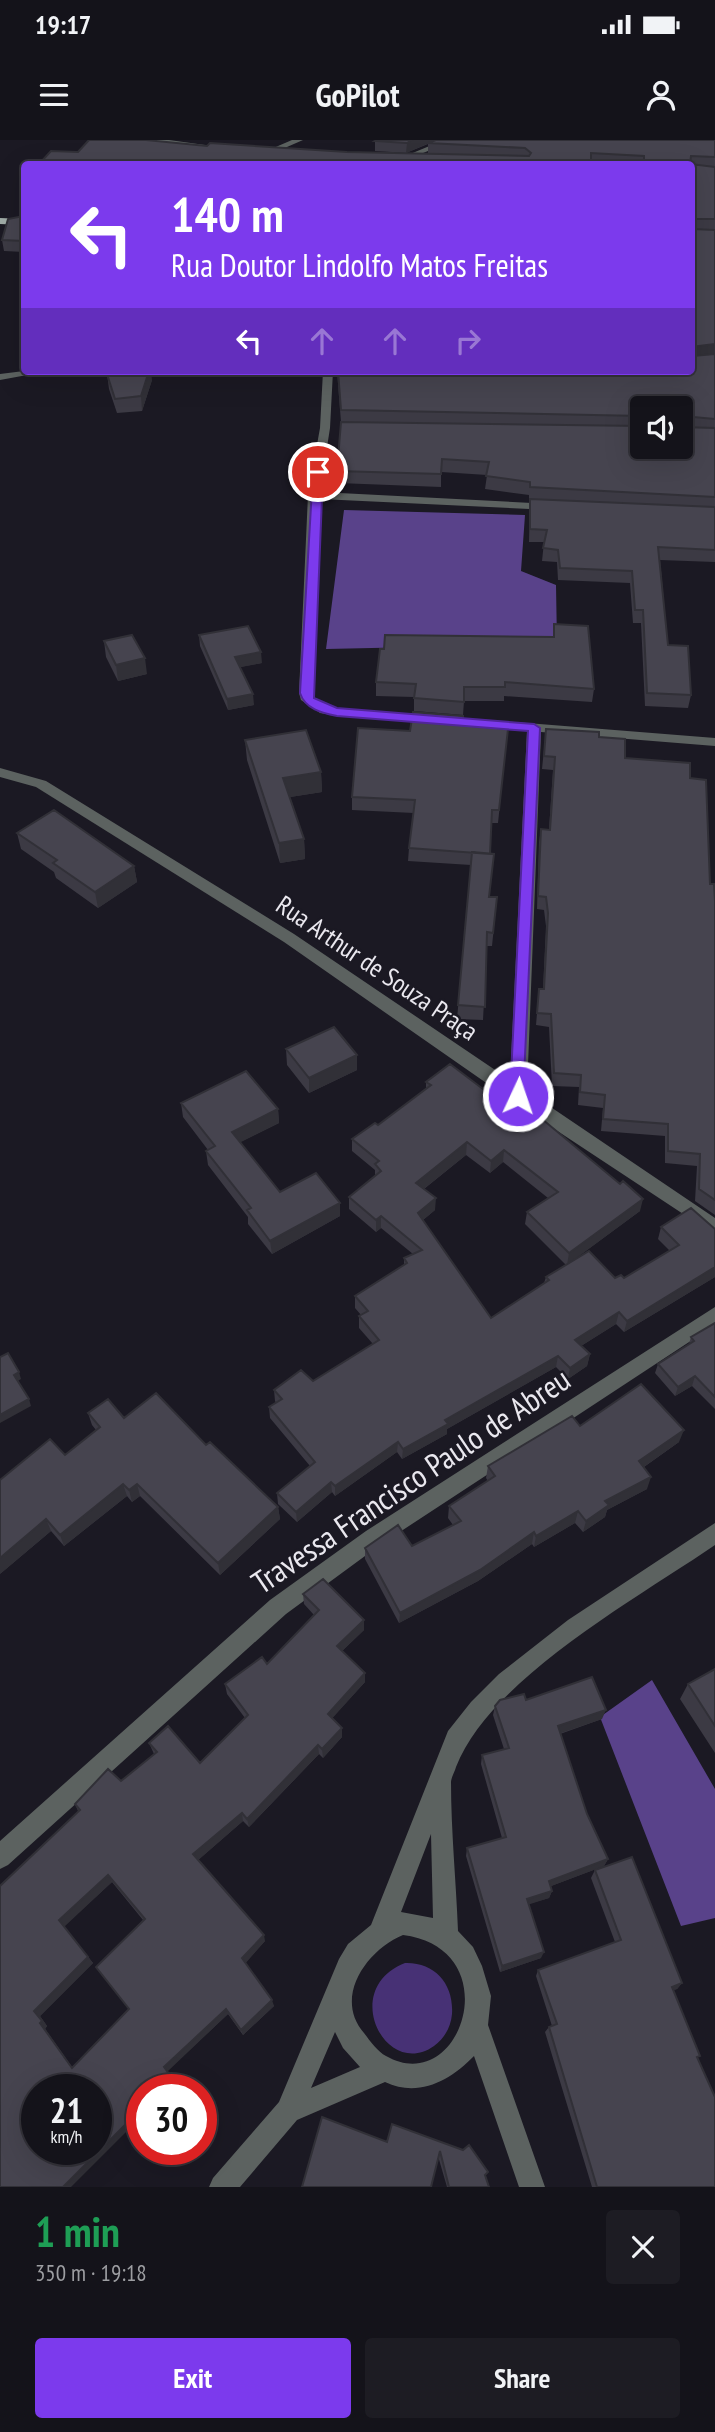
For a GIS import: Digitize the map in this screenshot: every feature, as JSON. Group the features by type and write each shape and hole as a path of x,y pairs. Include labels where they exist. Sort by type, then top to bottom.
{"main road":[{"path":"0,221 21,222"}],"street":[{"path":"145,140 239,149"},
{"path":"295,153 263,151 299,140"},
{"path":"397,161 451,140"},
{"path":"377,157 431,159"},
{"path":"0,377 21,374"},
{"path":"328,375 325,428 314,495 306,693 315,706 337,712 715,742"},
{"path":"325,428 339,428"},
{"path":"314,495 571,508"},
{"path":"518,1096 534,728"},
{"name":"Rua Arthur de Souza Praça","path":"0,772 41,784 289,938 715,1228"},
{"name":"Travessa Francisco Paulo de Abreu","path":"0,1857 278,1606 373,1538 715,1315"},
{"path":"382,1929 456,1739 482,1705 549,1649 715,1534"},
{"path":"440,1779 446,1935"},
{"path":"222,2187 288,2111 342,1986 349,1963 363,1943 382,1929 403,1923 426,1925 446,1935 463,1952 475,1975 479,2001 476,2027 464,2050 447,2066 426,2076 404,2078 381,2071 363,2056 349,2035 342,2011 342,1986"},
{"path":"476,2027 532,2187"},
{"path":"288,2111 381,2071"}],"shaded area":[{"path":"344,510 525,515 521,571 556,585 557,644 326,649"},
{"path":"652,1680 715,1789 715,1918 681,1926 600,1717"},
{"path":"405,1963 425,1966 434,1971 446,1984 452,2003 449,2028 444,2036 434,2046 416,2053 400,2051 386,2042 377,2027 373,2010 375,1992 385,1975"}],"building":[{"path":"89,140 146,140 207,146 210,143 347,152 529,156 531,153 525,148 428,143 436,140 715,140 715,157 691,156 690,161 644,161 644,156 591,153 591,161 42,161 51,151 78,152"},
{"path":"412,140 407,143 375,141"},
{"path":"695,164 715,167 715,219 695,219"},
{"path":"21,217 21,241 2,240 8,219"},
{"path":"695,229 715,230 715,344 695,346"},
{"path":"715,354 715,419 693,417 693,396 630,396 630,416 341,410 338,375 695,375 695,356"},
{"path":"107,375 148,375 141,396 115,399"},
{"path":"341,422 630,426 630,459 693,459 693,427 715,428 715,497 530,487 530,482 486,476 489,462 442,459 441,474 337,471"},
{"path":"530,499 715,507 715,550 658,547 668,645 688,646 691,695 647,693 643,610 635,610 632,571 560,568 558,550 543,548 547,530 530,529"},
{"path":"554,624 588,626 594,689 505,682 505,687 464,687 464,702 414,698 416,684 376,682 380,649 384,649 385,635 554,637"},
{"path":"248,626 261,652 235,657 253,694 227,699 199,635"},
{"path":"132,635 145,658 116,665 104,641"},
{"path":"413,712 463,716 463,725 508,729 499,810 492,810 490,854 409,848 415,800 352,797 358,728 410,731"},
{"path":"546,729 599,732 599,737 625,739 625,758 690,763 690,778 706,780 710,884 714,884 715,901 715,1200 699,1189 700,1154 668,1151 668,1124 603,1119 605,1095 580,1092 581,1075 554,1073 551,1014 537,1013 539,989 544,989 548,913 546,897 538,896 541,829 550,830 555,757 544,756"},
{"path":"306,730 321,772 283,778 304,839 279,843 245,740"},
{"path":"54,810 134,866 95,892 53,863 57,860 17,833"},
{"path":"472,852 494,854 489,897 497,897 493,933 487,932 485,1007 458,1005"},
{"path":"334,1027 357,1055 309,1078 286,1049"},
{"path":"450,1064 483,1089 491,1082 530,1109 620,1184 623,1181 643,1199 569,1253 527,1212 558,1192 504,1150 491,1161 467,1142 416,1183 436,1198 418,1213 491,1318 549,1280 546,1277 589,1251 615,1278 621,1275 624,1278 679,1245 661,1227 691,1208 715,1229 715,1267 627,1321 619,1312 575,1340 590,1354 570,1368 558,1356 445,1420 448,1424 403,1449 398,1442 335,1486 331,1482 296,1512 277,1493 315,1462 269,1407 282,1399 274,1390 301,1370 313,1381 379,1340 359,1316 368,1311 355,1296 407,1263 404,1258 422,1250 381,1216 376,1220 349,1197 381,1171 375,1164 379,1161 352,1139 375,1123 378,1125 431,1085 426,1082"},
{"path":"246,1071 278,1109 232,1132 280,1192 316,1173 340,1203 270,1241 247,1210 251,1208 206,1151 215,1146 181,1103"},
{"path":"715,1323 715,1397 695,1376 678,1387 658,1364 694,1341 691,1337"},
{"path":"8,1353 19,1372 14,1375 29,1399 0,1415 0,1357"},
{"path":"641,1384 684,1430 639,1461 651,1477 605,1501 609,1505 586,1521 578,1511 536,1536 534,1532 480,1570 400,1613 365,1548 398,1525 412,1546 461,1521 449,1506 495,1476 488,1466 572,1416 580,1426"},
{"path":"156,1393 206,1445 210,1442 278,1507 218,1563 137,1484 129,1490 123,1484 60,1535 46,1519 0,1558 0,1480 50,1439 65,1455 100,1427 88,1413 108,1399 124,1418"},
{"path":"323,1579 364,1620 337,1646 365,1673 328,1714 342,1728 322,1749 318,1745 247,1819 242,1813 193,1854 264,1935 242,1958 272,2000 241,2030 226,2009 164,2067 169,2074 126,2074 126,2124 112,2138 112,2074 21,2074 21,2165 85,2165 63,2187 0,2187 0,1886 80,1810 75,1804 108,1769 121,1781 157,1752 149,1743 168,1726 200,1763 248,1715 225,1684 262,1657 267,1664 319,1610 303,1594","holes":["108,1875 145,1919 96,1967 129,2009 72,2068 34,2011 88,1957 59,1920"]},
{"path":"715,1669 715,1726 688,1684"},
{"path":"592,1677 606,1710 558,1726 587,1814 608,1859 549,1881 552,1891 527,1899 544,1952 502,1966 467,1848 506,1837 482,1755 509,1748 495,1706 500,1700 524,1694 526,1700"},
{"path":"632,1857 682,1983 672,1987 700,2056 697,2057 715,2097 715,2187 597,2187 549,2027 557,2024 538,1970 621,1940 595,1870"},
{"path":"322,2117 387,2142 392,2124 463,2150 469,2145 488,2172 485,2175 489,2187 449,2187 440,2151 431,2187 302,2187"}],"route":[{"path":"318,472 314,495 306,693 308,700 315,706 337,712 534,728 518,1096"}]}
